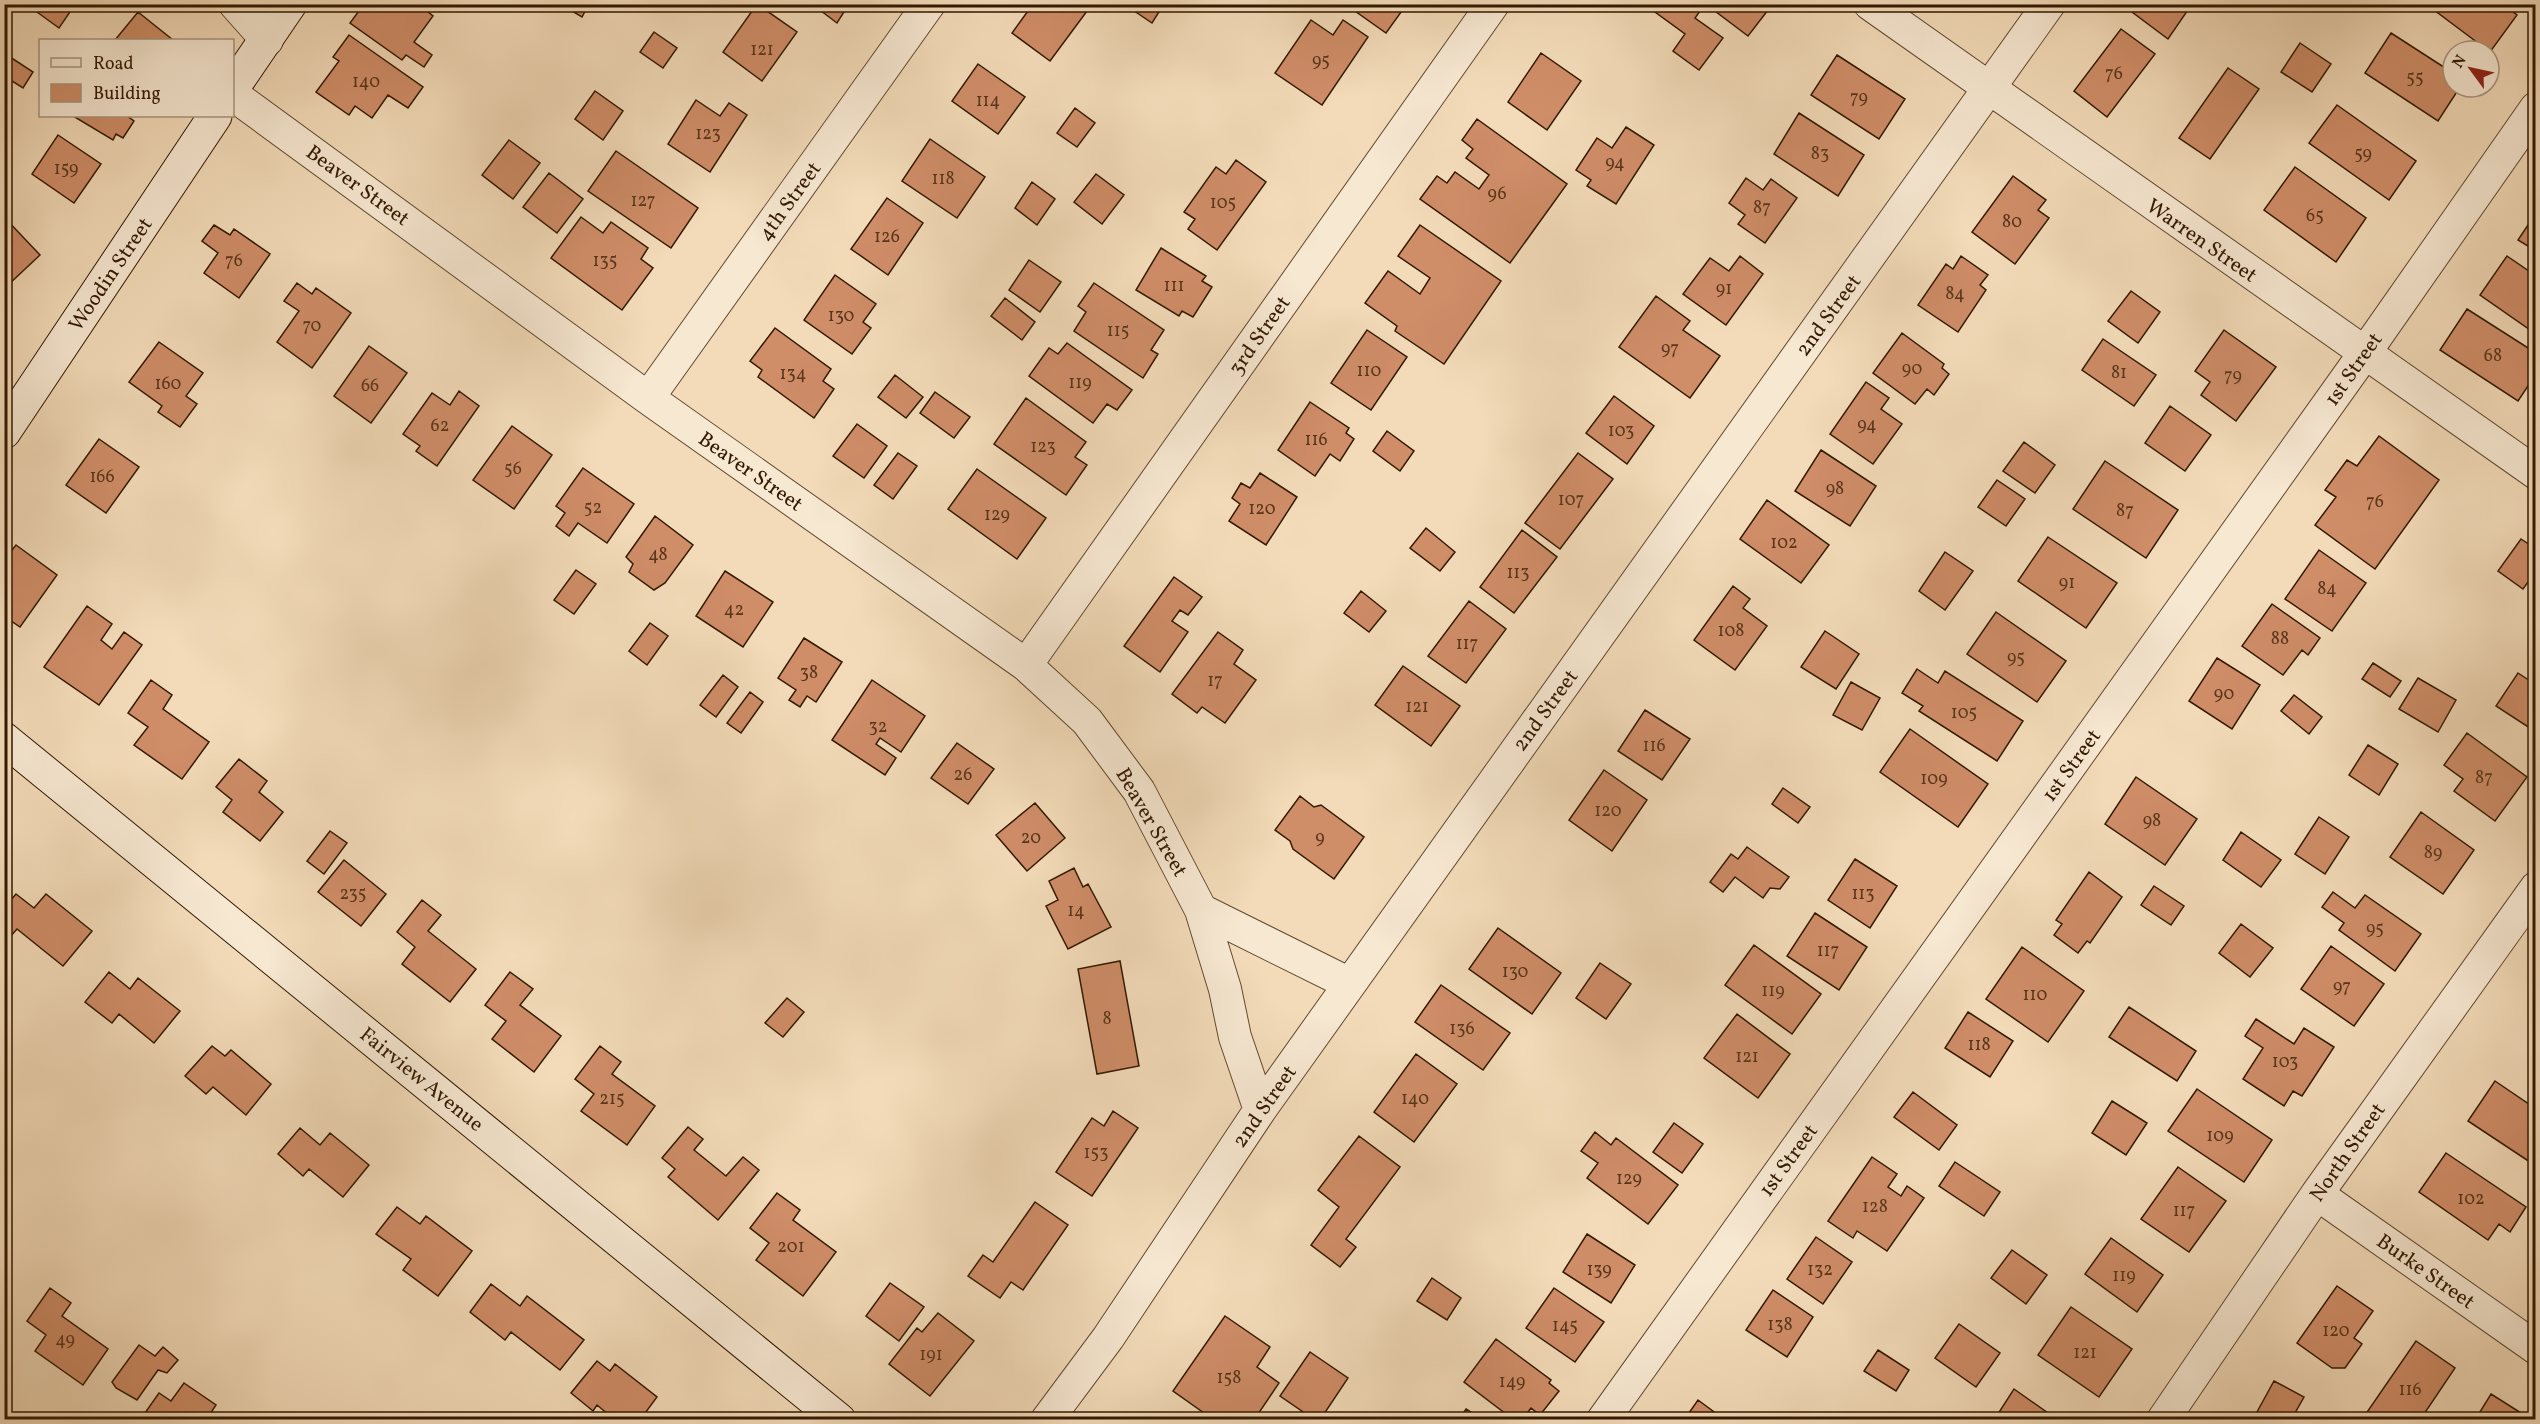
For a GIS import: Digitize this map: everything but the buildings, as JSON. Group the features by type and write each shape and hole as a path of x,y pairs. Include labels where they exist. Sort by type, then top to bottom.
{"street":[{"path":"235,4 267,40"},
{"path":"234,86 290,4"},
{"name":"4th Street","path":"648,398 929,4"},
{"name":"3rd Street","path":"1026,665 1493,4"},
{"name":"Warren Street","path":"1870,4 2535,473"},
{"name":"2nd Street","path":"1047,1419 1108,1338 1260,1110 2049,4"},
{"name":"Beaver Street","path":"234,95 648,398 1026,665 1087,721 1139,791 1201,910 1225,989 1235,1037 1260,1110"},
{"name":"1st Street","path":"1603,1419 2364,354 2535,108"},
{"name":"Woodin Street","path":"4,432 214,117"},
{"name":"Fairview Avenue","path":"4,740 839,1419"},
{"name":"North Street","path":"2163,1419 2318,1194 2535,888"},
{"path":"1201,910 1350,984"},
{"name":"Burke Street","path":"2318,1194 2535,1348"}]}
